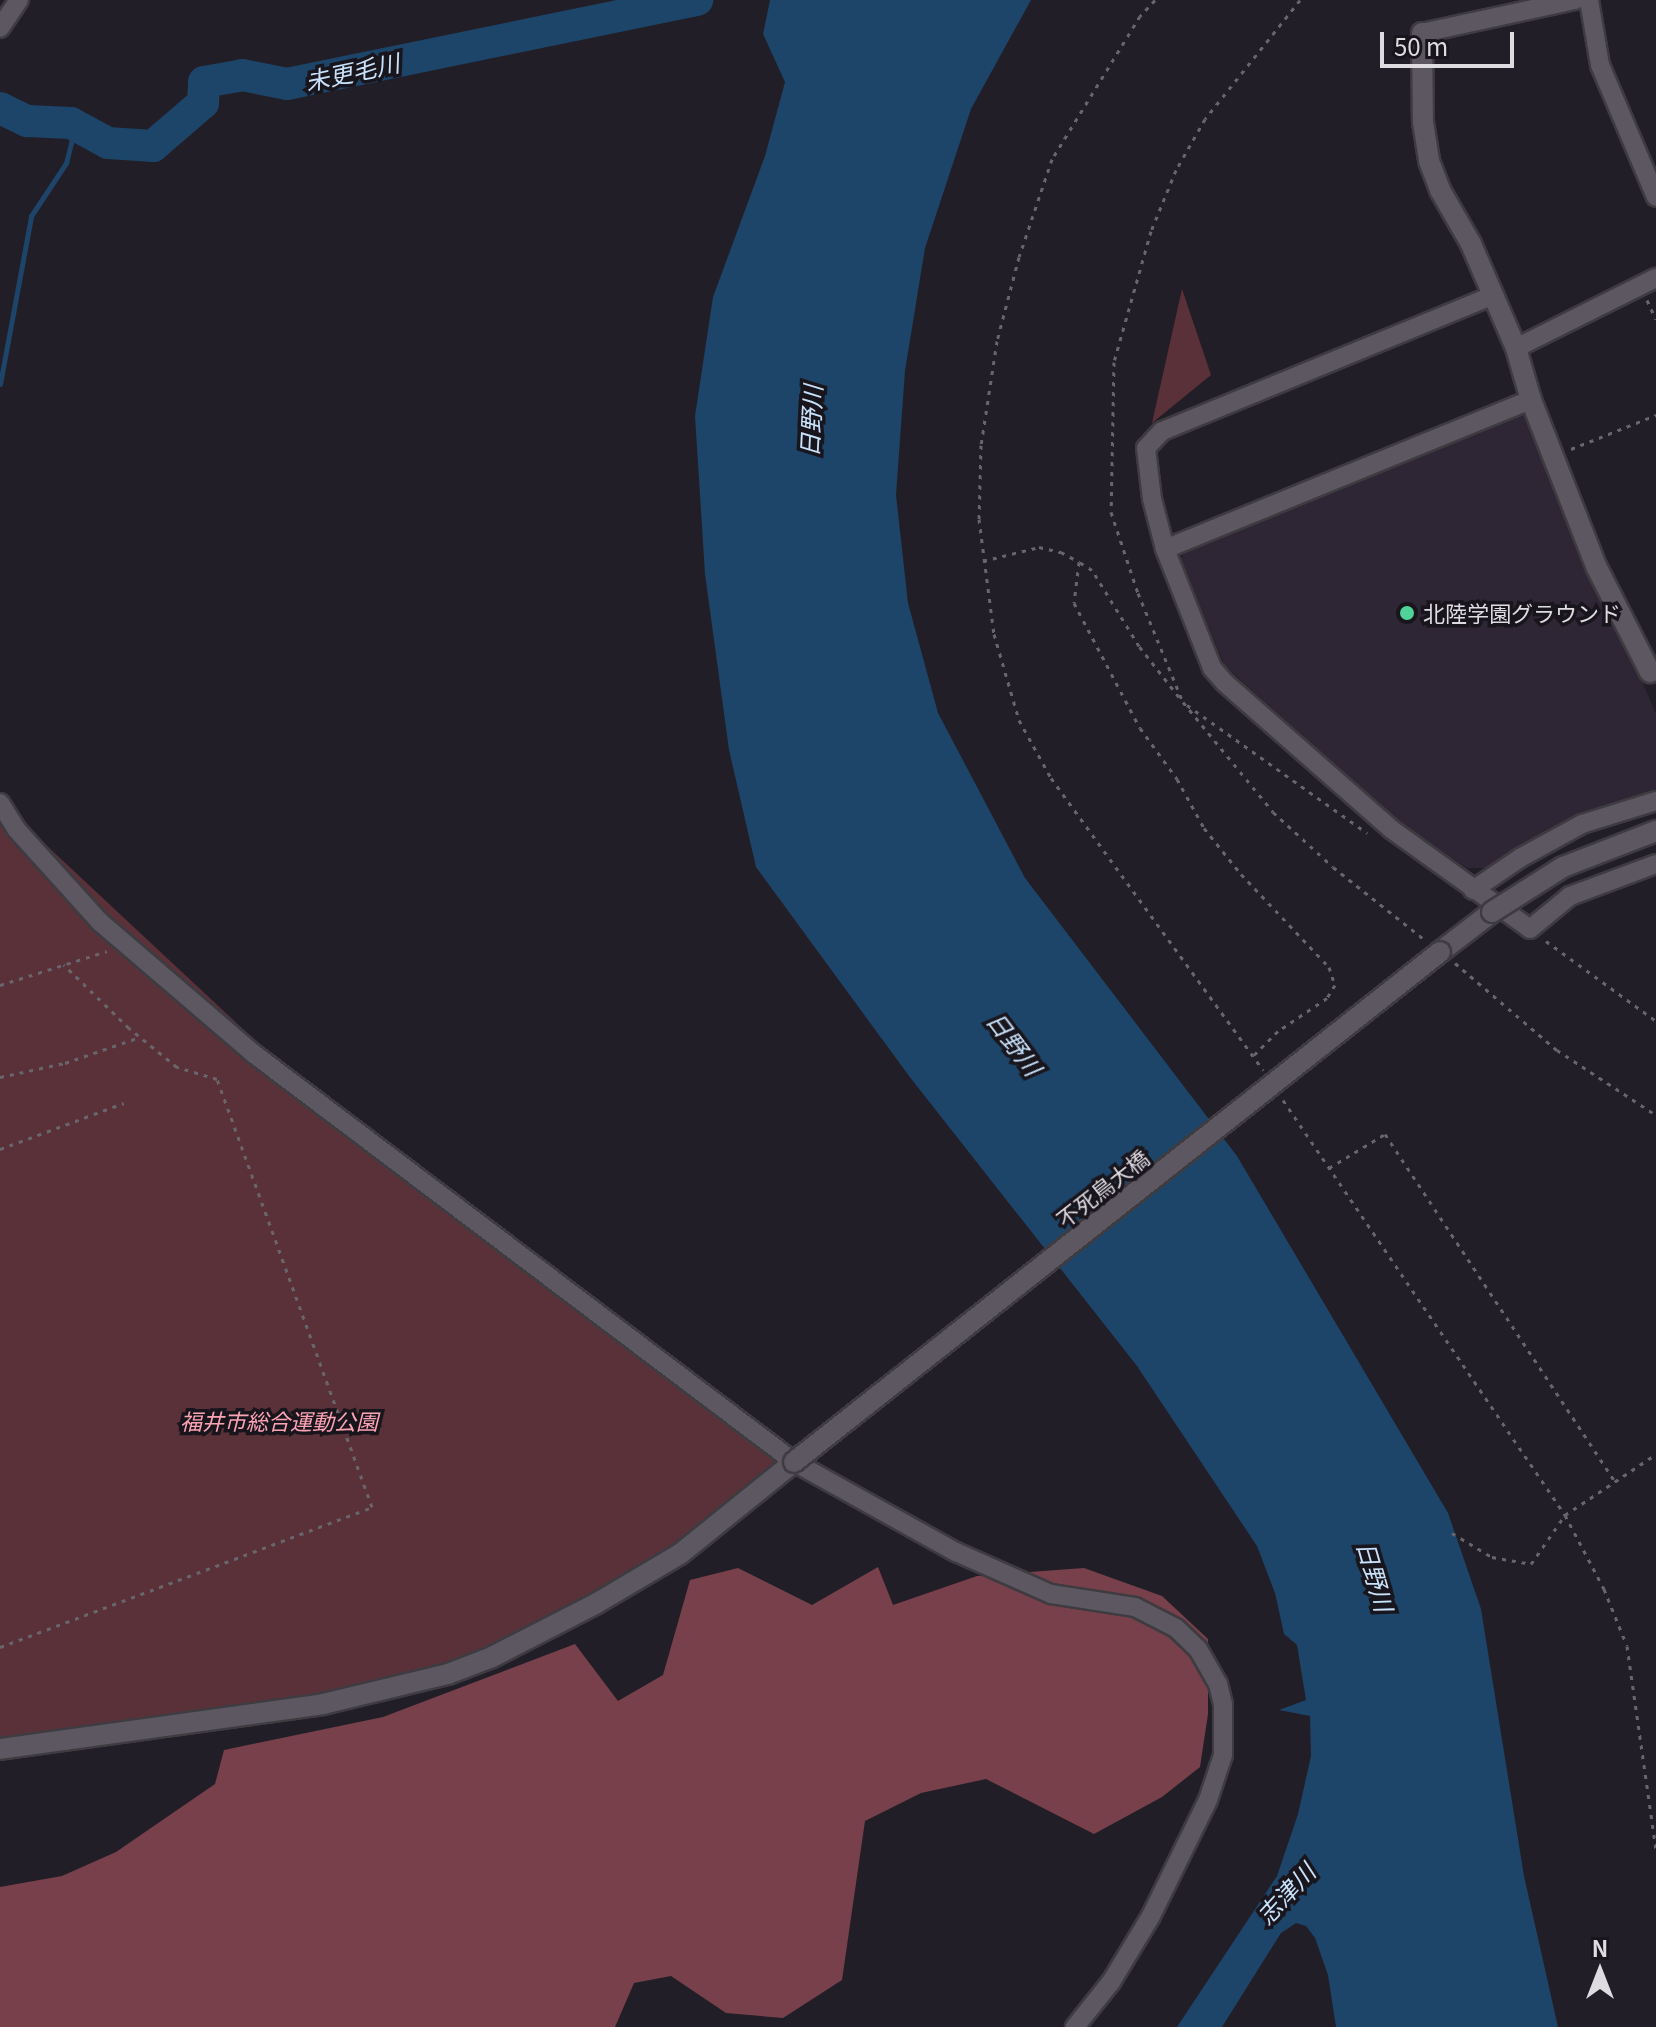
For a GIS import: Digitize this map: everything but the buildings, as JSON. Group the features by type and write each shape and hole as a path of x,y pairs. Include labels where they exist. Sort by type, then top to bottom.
{"street":[{"path":"0,28 19,0"},
{"path":"1575,0 1422,33 1423,122 1429,161 1494,295 1516,348 1531,400 1597,568 1654,676"},
{"path":"1589,0 1600,65 1656,197"},
{"path":"1516,348 1656,278"},
{"path":"1494,295 1162,431 1146,448 1152,499 1165,549 1212,668 1225,683 1391,829 1530,929 1570,896 1656,864"},
{"path":"1165,549 1531,400"},
{"path":"1473,890 1520,858 1582,824 1656,801"},
{"path":"0,803 16,829 100,922 254,1054 794,1462 956,1552 1051,1594 1135,1607 1176,1628 1198,1649 1218,1684 1223,1704 1223,1755 1208,1800 1151,1916 1111,1982 1075,2027"},
{"name":"不死鳥大橋","path":"0,1749 323,1704 448,1674 492,1657 597,1603 680,1554 1440,952 1538,880 1588,855 1656,831"}],"path":[{"path":"1155,0 1132,28 1052,159 1019,257 997,341 981,445 979,519 983,561 994,634 1019,720 1051,778 1270,1081"},
{"path":"1300,0 1205,119 1176,170 1151,231 1114,362 1111,512 1138,593 1183,702 1349,824 1375,838 1391,829"},
{"path":"1553,456 1656,415"},
{"path":"983,561 1039,547 1061,552 1092,570 1139,646 1273,812 1333,867 1557,1050 1656,1115"},
{"path":"1079,562 1074,603 1140,728 1177,779 1204,828 1249,884 1329,967 1335,985 1327,998 1278,1031 1253,1056"},
{"path":"1530,929 1656,1021"},
{"path":"0,985 126,944"},
{"path":"0,1647 372,1507 217,1079 177,1067 140,1037 64,965"},
{"path":"0,1077 65,1063 140,1037"},
{"path":"1279,1093 1565,1515 1604,1589 1627,1646 1656,1849"},
{"path":"0,1149 124,1103"},
{"path":"1329,1168 1385,1134 1615,1481"},
{"path":"1452,1533 1492,1557 1531,1564 1565,1515 1656,1454"}],"shaded area":[{"name":"北陸学園グラウンド","path":"1516,413 1528,417 1656,714 1656,792 1631,797 1579,819 1489,868 1467,868 1400,823 1225,666 1180,560 1189,545"},
{"path":"878,1567 893,1605 977,1576 1084,1568 1162,1596 1208,1639 1208,1714 1200,1767 1162,1797 1094,1834 986,1779 921,1793 865,1821 842,1980 783,2018 726,2013 671,1976 634,1983 615,2027 0,2027 0,1887 62,1876 116,1852 215,1784 224,1750 383,1717 575,1644 618,1701 663,1675 690,1580 738,1568 812,1605"}],"green space":[{"path":"1182,289 1211,375 1152,423"},
{"name":"福井市総合運動公園","path":"0,802 336,1116 794,1462 597,1603 515,1633 448,1674 0,1749"}],"water":[{"path":"770,0 1031,0 971,109 925,248 905,371 896,495 908,603 938,713 1025,878 1237,1156 1448,1513 1481,1609 1524,1876 1558,2027 1336,2027 1328,1975 1315,1938 1306,1926 1296,1923 1281,1933 1222,2027 1177,2027 1277,1876 1298,1814 1311,1756 1310,1716 1279,1710 1306,1700 1297,1645 1284,1634 1275,1593 1257,1546 1137,1366 909,1076 756,867 729,750 705,574 695,416 713,297 765,156 785,82 763,34"}],"waterway":[{"name":"未更毛川","path":"0,108 27,121 71,123 108,143 153,146 203,103 204,82 242,75 287,84 697,0"},
{"path":"0,384 31,216 66,163 72,139 71,123"}],"place":[{"name":"北陸学園グラウンド","path":"1407,613"}],"water label":[{"name":"日野川","path":"810,421"},
{"name":"日野川","path":"1015,1043"},
{"name":"日野川","path":"1376,1576"},
{"name":"志津川","path":"1285,1893"}]}
